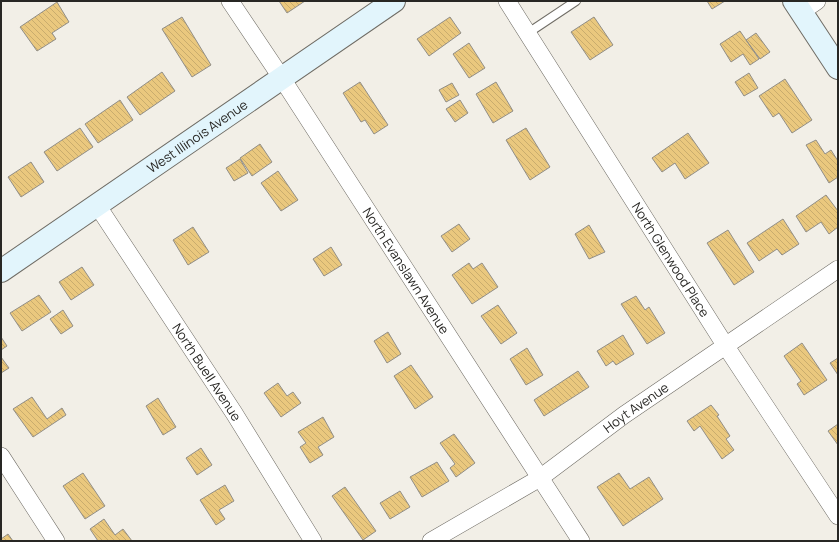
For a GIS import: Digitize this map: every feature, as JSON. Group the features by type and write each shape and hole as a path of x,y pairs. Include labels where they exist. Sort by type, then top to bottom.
{"street":[{"name":"North Evanslawn Avenue","path":"230,1 580,541"},
{"name":"West Illinois Avenue","path":"1,270 394,1"},
{"name":"North Glenwood Place","path":"507,1 725,345 838,516"},
{"path":"804,5 838,68"},
{"name":"North Buell Avenue","path":"97,205 234,413 313,541"},
{"name":"Hoyt Avenue","path":"431,541 540,478 624,415 838,269"},
{"path":"1,456 56,541"}],"lane":[{"path":"528,33 576,1"}],"building":[{"path":"279,1 305,1 287,13"},
{"path":"707,1 725,1 712,9"},
{"path":"57,2 69,22 52,33 56,39 37,51 20,27"},
{"path":"182,17 211,65 192,77 162,29"},
{"path":"450,17 461,33 429,56 417,39"},
{"path":"594,17 613,45 590,60 571,32"},
{"path":"740,31 759,59 750,65 743,54 731,62 720,44"},
{"path":"756,33 770,52 760,59 746,40"},
{"path":"469,43 485,68 469,78 453,54"},
{"path":"162,72 175,91 140,115 127,97"},
{"path":"749,73 758,88 744,96 735,82"},
{"path":"785,79 812,120 792,133 779,113 773,117 759,96"},
{"path":"360,82 388,125 374,134 365,120 361,122 343,93"},
{"path":"496,82 513,111 493,123 476,94"},
{"path":"452,83 459,95 446,102 439,90"},
{"path":"120,100 133,120 98,143 85,124"},
{"path":"460,100 468,113 455,122 446,109"},
{"path":"80,128 93,147 57,171 44,152"},
{"path":"526,128 550,167 530,180 506,140"},
{"path":"688,133 709,163 685,179 675,163 662,172 652,158"},
{"path":"816,140 825,154 831,150 838,161 838,177 829,183 806,145"},
{"path":"260,144 272,162 252,176 240,158"},
{"path":"240,159 248,173 234,181 226,168"},
{"path":"31,162 44,182 21,197 8,177"},
{"path":"278,171 298,200 281,211 261,183"},
{"path":"826,195 838,211 838,227 829,234 821,222 806,232 796,216"},
{"path":"783,219 799,244 782,255 777,249 759,261 747,243"},
{"path":"459,224 470,239 452,252 441,236"},
{"path":"589,225 605,252 589,259 575,234"},
{"path":"193,227 209,252 188,265 173,240"},
{"path":"728,230 754,272 734,285 707,243"},
{"path":"331,247 342,265 324,276 313,259"},
{"path":"469,263 473,269 482,263 498,287 472,304 452,275"},
{"path":"82,267 94,285 71,300 59,282"},
{"path":"39,295 51,312 22,331 10,313"},
{"path":"636,296 645,310 649,307 665,333 647,344 621,304"},
{"path":"498,305 517,333 501,344 481,316"},
{"path":"63,310 73,326 61,334 50,319"},
{"path":"388,332 401,354 387,363 374,341"},
{"path":"623,335 634,354 616,365 613,361 606,366 597,351"},
{"path":"1,337 7,346 1,350"},
{"path":"802,343 827,380 804,395 797,384 801,381 784,356"},
{"path":"527,348 543,375 526,385 510,359"},
{"path":"1,357 9,368 1,373"},
{"path":"838,358 838,375 830,363"},
{"path":"411,365 433,397 415,409 394,376"},
{"path":"578,371 589,387 544,416 534,400"},
{"path":"278,383 287,396 293,392 301,403 281,417 264,393"},
{"path":"32,397 47,419 62,408 66,415 33,437 13,409"},
{"path":"158,398 176,427 163,435 146,406"},
{"path":"711,405 719,415 717,416 730,436 726,439 734,450 722,459 700,426 694,431 687,421"},
{"path":"323,417 334,437 318,447 323,455 310,463 300,447 306,443 298,432"},
{"path":"838,424 838,445 828,431"},
{"path":"454,434 475,463 456,477 450,468 455,464 440,443"},
{"path":"201,448 212,465 197,475 186,458"},
{"path":"437,462 449,481 422,497 410,477"},
{"path":"83,473 105,506 85,519 63,486"},
{"path":"619,473 630,489 649,477 663,499 623,526 597,487"},
{"path":"225,485 234,501 219,510 225,519 216,525 200,500"},
{"path":"345,487 376,531 363,540 332,496"},
{"path":"400,491 410,507 390,519 380,503"},
{"path":"104,519 115,535 123,529 132,541 98,541 90,529"},
{"path":"8,534 13,541 1,541 1,539"}]}
